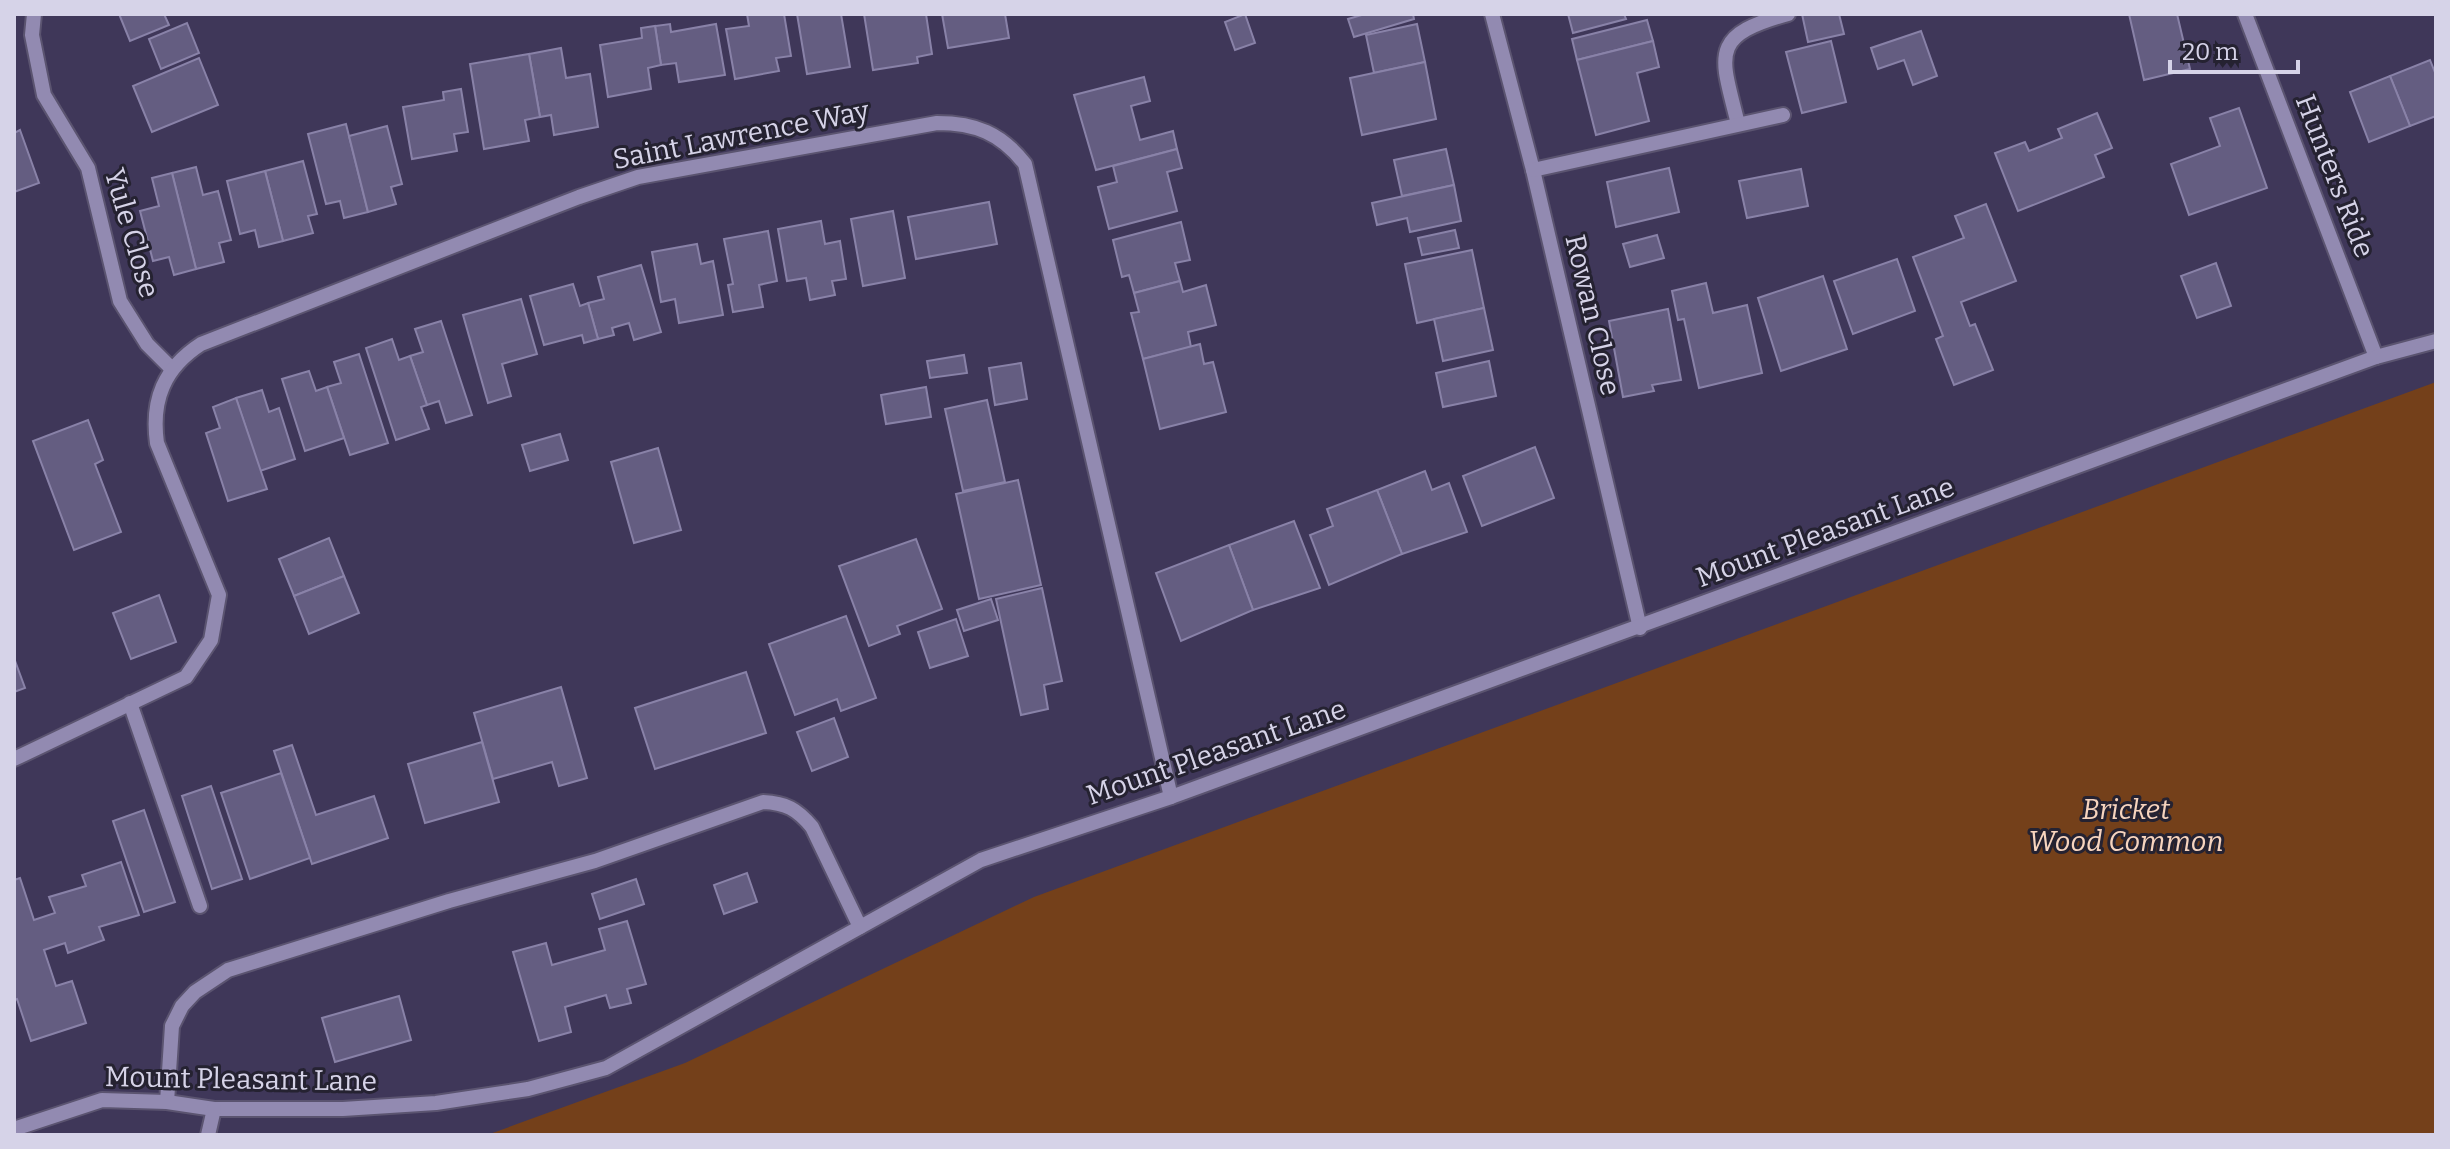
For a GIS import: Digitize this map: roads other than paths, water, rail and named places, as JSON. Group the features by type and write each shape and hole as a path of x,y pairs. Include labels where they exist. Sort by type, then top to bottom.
{"street":[{"name":"Yule Close","path":"34,14 32,35 44,95 88,168 120,301 147,344 171,368"},
{"name":"Rowan Close","path":"1492,14 1533,170 1640,628"},
{"path":"1738,124 1723,60 1727,49 1749,25 1788,14"},
{"name":"Hunters Ride","path":"2245,14 2376,357"},
{"path":"1533,170 1783,115"},
{"name":"Saint Lawrence Way","path":"171,368 201,344 638,177 937,123 978,126 1012,148 1025,164 1171,797"},
{"name":"Mount Pleasant Lane","path":"14,1129 102,1100 167,1102 214,1109 282,1106 343,1109 436,1103 528,1089 606,1068 981,860 1171,797 1640,628 2376,357 2436,341"},
{"path":"14,759 186,677 211,640 219,595 157,443 154,419 157,399 171,368"},
{"path":"130,703 200,906"},
{"path":"167,1102 172,1026 182,1006 195,992 228,970 449,901 595,861 763,802 784,803 801,814 812,827 860,927"},
{"path":"208,1135 214,1109"}],"park label":[{"name":"Bricket Wood Common","path":"2126,825"}]}
